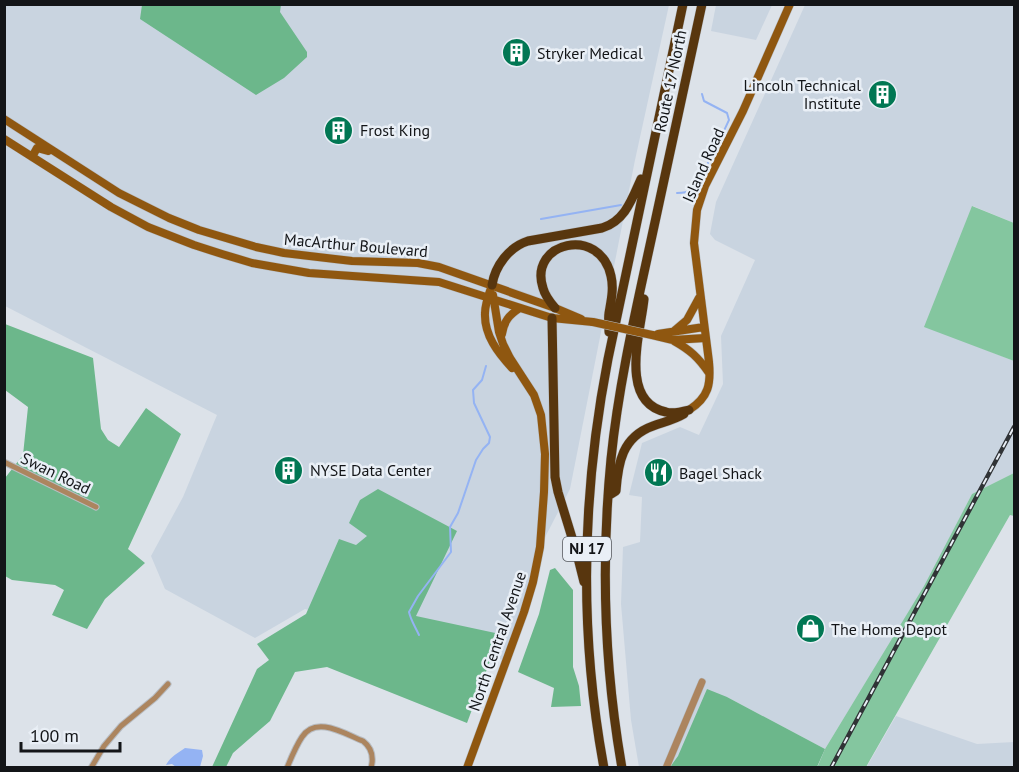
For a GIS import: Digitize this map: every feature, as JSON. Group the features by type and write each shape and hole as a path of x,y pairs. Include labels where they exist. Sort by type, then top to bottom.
{"highway":[{"name":"NJ 17","path":"604,768 591,669 587,597 591,477 598,414 608,359 683,4"},
{"name":"Route 17 North","path":"647,259 702,4"},
{"path":"492,285 503,260 520,244 614,224 627,210 649,161"},
{"path":"555,308 541,282 547,258 558,248 573,244 587,246 597,252 608,266 612,282 608,359"},
{"name":"NJ 17","path":"622,768 610,686 606,615 608,496 617,412 647,259"},
{"path":"647,259 642,317 635,357 639,388 647,402 659,410 672,413 689,410"},
{"path":"552,318 555,477 587,597"},
{"path":"608,496 616,491 621,457 634,437 648,428 678,418 689,410"},
{"path":"597,768 599,741"}],"main road":[{"name":"Island Road","path":"689,410 704,397 709,374 694,243 699,202 743,111 789,4"},
{"name":"MacArthur Boulevard","path":"4,119 119,193 199,230 256,247 311,257 429,265 448,269 589,321"},
{"name":"MacArthur Boulevard","path":"4,139 111,207 148,227 194,245 252,263 309,273 432,280 552,318 589,321 652,335 705,338"},
{"path":"32,157 37,148 43,149 76,165"},
{"path":"73,183 79,173 114,194 119,193"},
{"name":"North Central Avenue","path":"467,768 533,582 540,548 545,479 544,433 538,405 507,353 501,338 491,299 492,285"},
{"path":"700,297 687,320 673,336 692,352 709,374"},
{"name":"North Central Avenue","path":"491,299 485,312 491,340 505,361 525,380"},
{"path":"501,338 506,320 520,308"},
{"name":"MacArthur Boulevard","path":"673,336 704,327"}],"street":[{"name":"Swan Road","path":"4,462 96,507"},
{"path":"666,768 702,682"},
{"path":"91,768 104,746 121,726 168,684"},
{"path":"286,768 305,733 323,726 363,741 372,756 371,768"}],"shaded area":[{"path":"716,4 772,5 756,40 711,31"},
{"path":"4,5 669,5 635,160 570,489 540,547 506,661 483,654 416,641 305,609 255,638 165,589 151,556 183,497 217,415 5,306"},
{"path":"805,5 1014,5 1014,223 973,206 925,326 1014,361 1014,473 972,494 925,586 825,749 727,697 670,767 639,767 631,720 621,604 623,547 640,542 642,497 629,495 642,443 680,427 699,435 723,384 721,336 755,260 715,240 710,234 716,202"},
{"path":"896,716 977,744 1014,742 1014,767 866,768"}],"green space":[{"path":"142,5 281,5 280,12 307,52 307,57 284,78 256,95 140,19"},
{"path":"972,206 1014,223 1014,361 924,327"},
{"path":"5,324 93,358 101,429 108,440 119,447 146,408 181,434 128,549 145,563 105,599 87,629 52,615 64,590 55,585 12,580 5,576 5,478 23,455 28,407 5,390"},
{"path":"1014,473 1014,516 1010,515 866,767 817,768 825,749 924,586 972,494"},
{"path":"378,489 457,531 416,616 500,634 467,723 327,667 295,672 270,721 233,753 226,767 212,767 257,669 269,660 257,644 306,614 339,539 356,545 367,536 349,523 360,500"},
{"path":"555,568 573,590 573,667 579,686 581,706 551,707 554,688 518,672 539,614 550,570"},
{"path":"707,689 727,697 825,749 817,767 670,767 678,756"}],"water":[{"path":"185,748 202,750 200,767 166,765 172,757"}],"waterway":[{"path":"677,193 687,192 694,186 729,120 727,113 704,101 702,94"},
{"path":"541,219 621,205"},
{"path":"419,635 409,612 418,596 451,552 450,527 458,513 476,460 489,443 490,437 474,403 473,390 482,380 486,366"}],"railway":[{"path":"831,768 1014,427"}],"place":[{"name":"Stryker Medical","path":"516,53"},
{"name":"Lincoln Technical Institute","path":"882,94"},
{"name":"Frost King","path":"339,130"},
{"name":"NYSE Data Center","path":"289,470"},
{"name":"Bagel Shack","path":"658,473"},
{"name":"The Home Depot","path":"810,629"}]}
